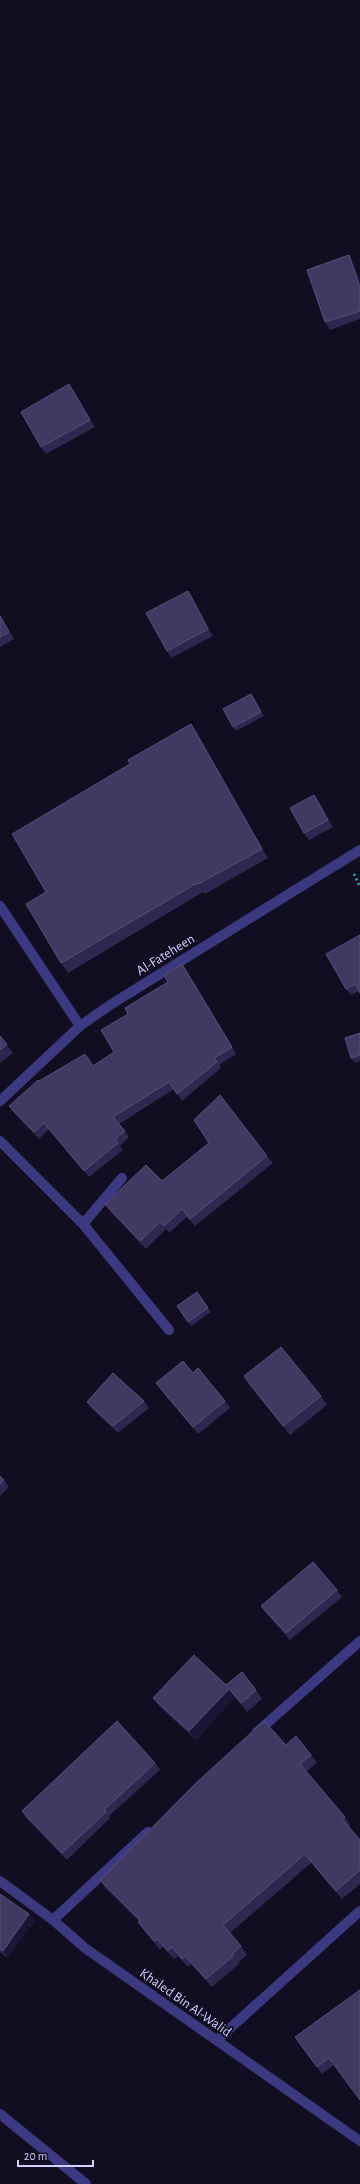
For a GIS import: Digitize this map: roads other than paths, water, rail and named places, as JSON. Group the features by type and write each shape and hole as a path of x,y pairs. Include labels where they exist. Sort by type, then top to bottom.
{"street":[{"name":"Al-Fateheen","path":"0,1101 80,1026 117,1001 360,850"},
{"path":"0,906 80,1026"},
{"path":"0,1141 83,1224 169,1330"},
{"path":"83,1224 122,1178"},
{"path":"252,1737 360,1641"},
{"path":"53,1920 158,1823"},
{"name":"Khaled Bin Al-Walid","path":"0,1882 53,1920 85,1948 359,2140"},
{"path":"217,2040 360,1911"},
{"path":"0,2114 86,2184"}]}
